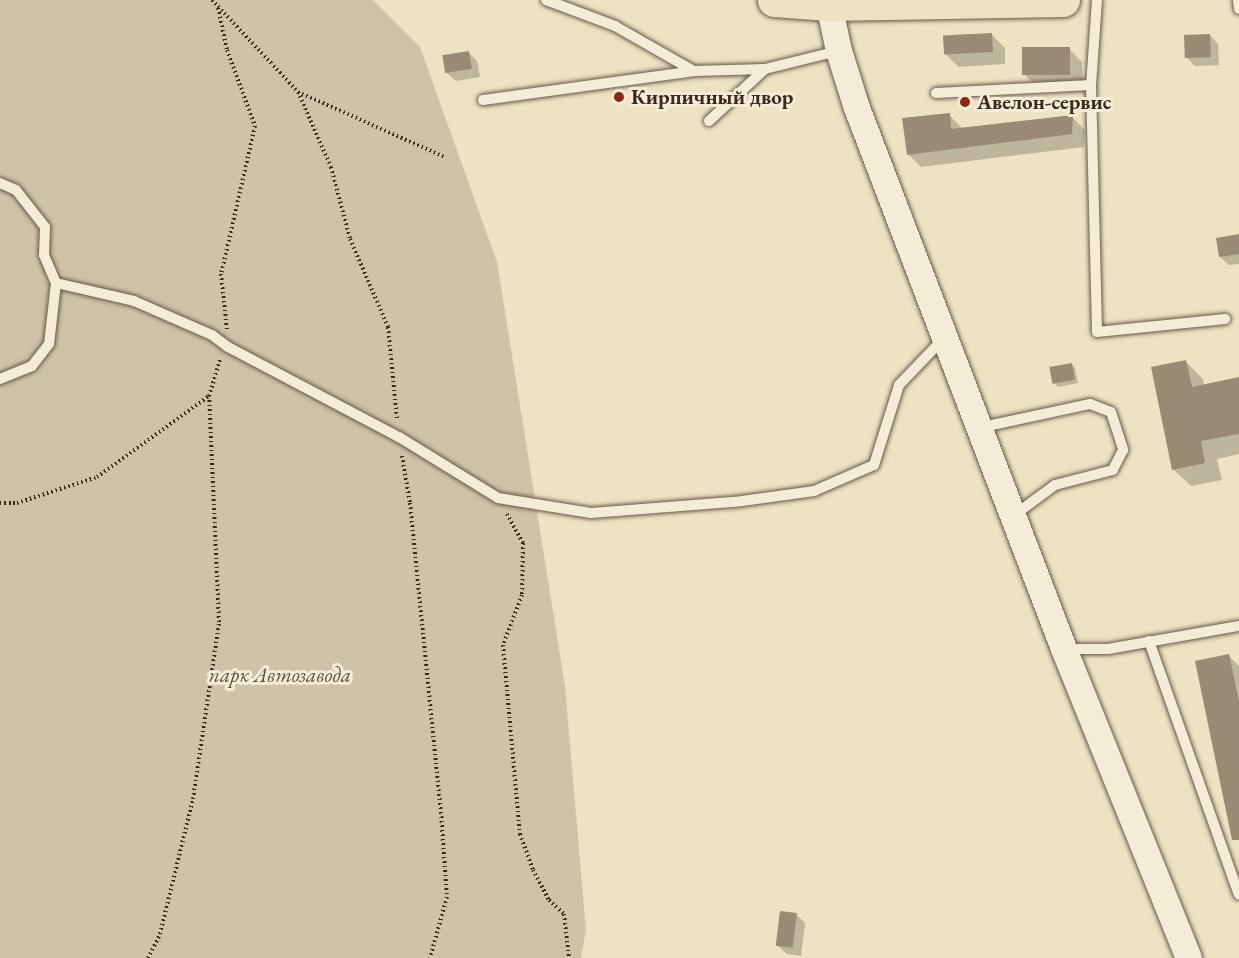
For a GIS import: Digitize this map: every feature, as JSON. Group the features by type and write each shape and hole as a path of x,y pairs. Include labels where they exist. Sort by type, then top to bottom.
{"main road":[{"path":"775,0 829,4 1063,0"}],"street":[{"path":"829,4 839,51 856,108 1064,649 1189,958"}],"lane":[{"path":"546,0 615,26 694,71"},
{"path":"1096,0 1091,85 1097,332 1225,319"},
{"path":"1238,0 1239,9"},
{"path":"483,100 694,71 765,69 839,51"},
{"path":"709,121 765,69"},
{"path":"936,93 1091,85"},
{"path":"0,183 15,190 45,227 44,255 56,283 49,344 32,366 0,379"},
{"path":"56,283 134,301 212,335 228,347 399,437 498,498 591,513 742,501 814,491 874,465 899,385 944,338"},
{"path":"978,428 1090,404 1111,412 1123,450 1113,470 1055,485 1012,516"},
{"path":"1064,649 1108,649 1239,626"},
{"path":"1149,641 1239,895"}],"path":[{"path":"212,0 298,92 331,167 350,239 388,327 399,437 410,503 441,812 447,897 430,958"},
{"path":"148,958 160,934 193,800 219,621 209,396 218,362 228,347 221,274 255,126 227,50 218,6"},
{"path":"298,92 445,157"},
{"path":"0,503 17,503 97,477 209,396"},
{"path":"498,498 524,543 522,595 503,645 520,834 533,870 549,900 564,914 569,958"}],"green space":[{"name":"парк Автозавода","path":"0,0 373,0 420,47 497,262 565,686 586,930 581,958 0,958"}],"building":[{"path":"992,33 993,52 944,55 943,36"},
{"path":"1210,34 1211,57 1185,58 1184,35"},
{"path":"1022,47 1070,47 1070,75 1022,75"},
{"path":"469,51 472,69 445,73 442,55"},
{"path":"950,113 951,129 1073,115 1072,134 907,155 902,118"},
{"path":"1239,234 1239,254 1219,257 1216,238"},
{"path":"1186,360 1192,387 1239,377 1239,434 1201,441 1205,463 1172,470 1151,367"},
{"path":"1072,363 1075,380 1052,384 1049,367"},
{"path":"1229,654 1239,701 1239,840 1232,840 1195,661"},
{"path":"780,911 797,913 793,948 776,946"}],"place":[{"name":"Кирпичный двор","path":"619,97"},
{"name":"Авелон-сервис","path":"965,102"}]}
